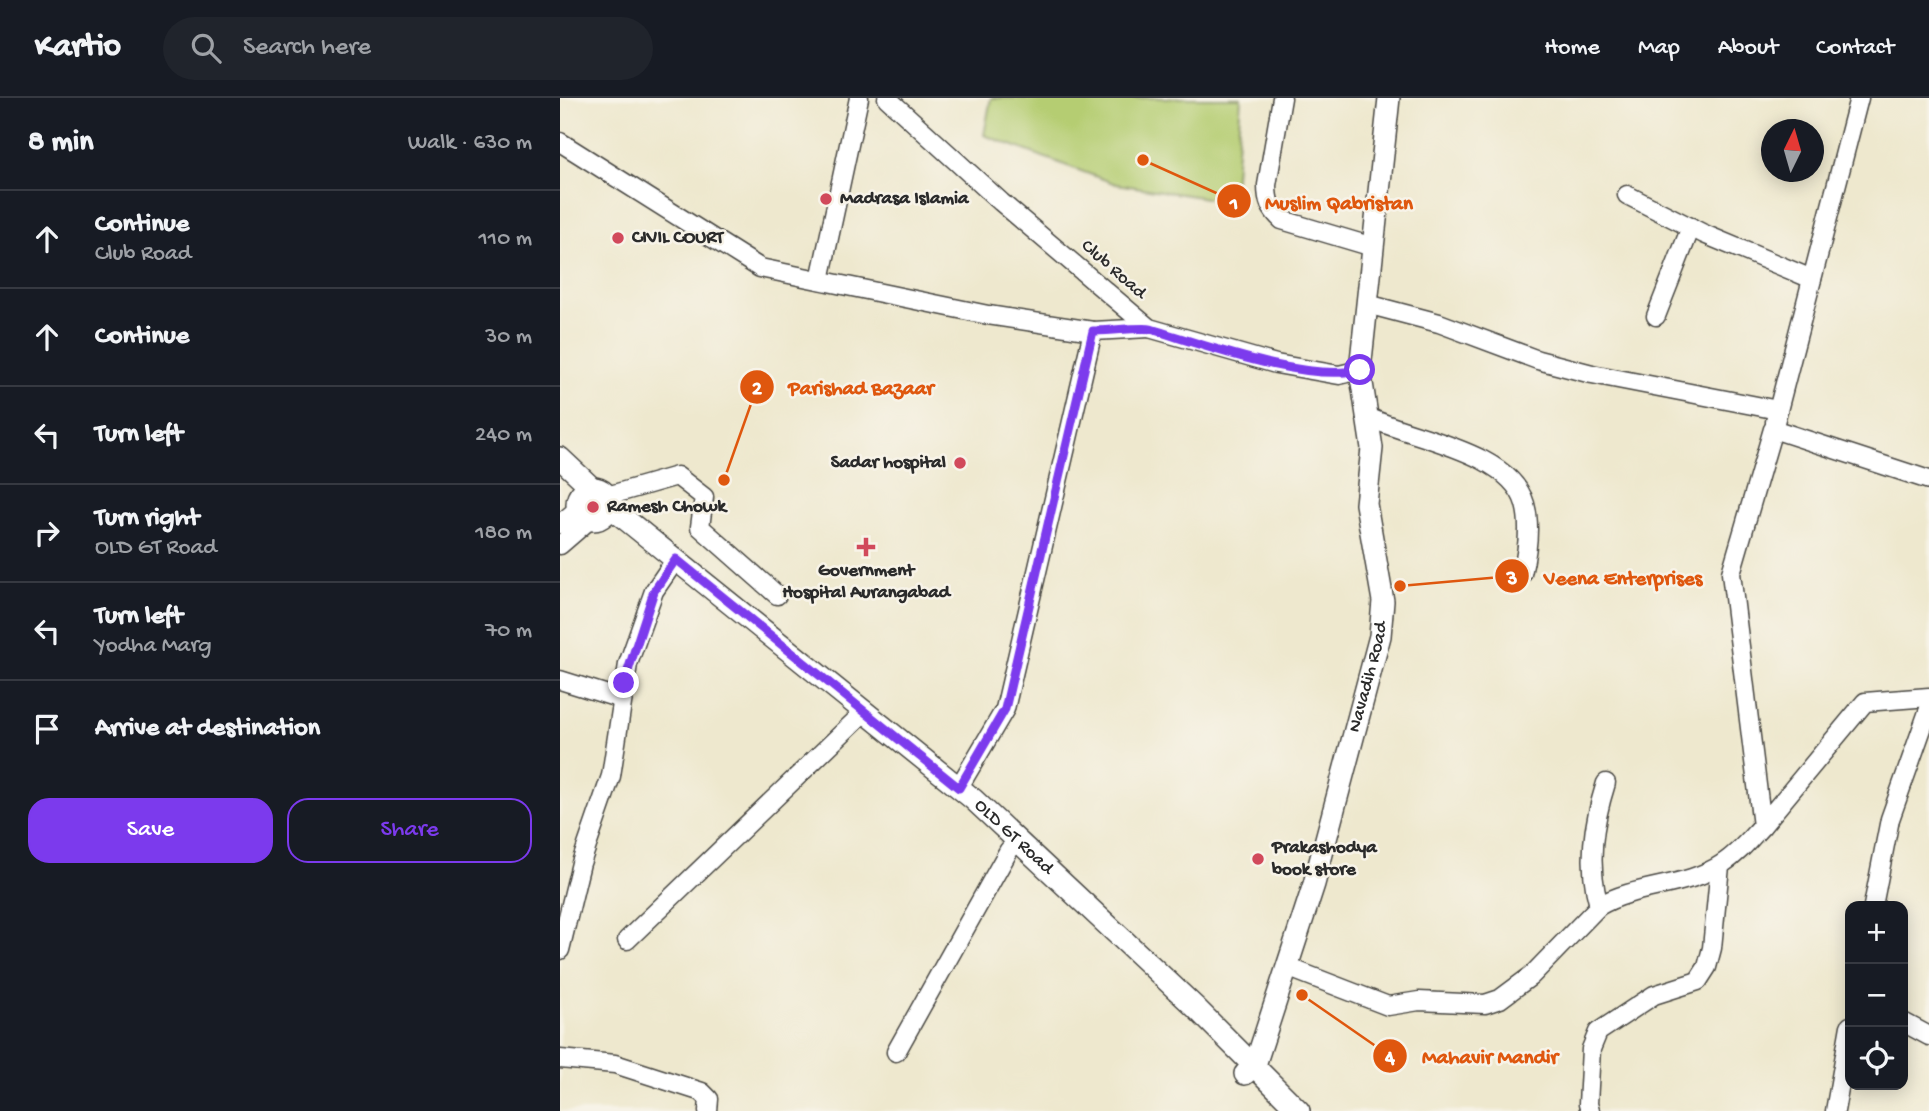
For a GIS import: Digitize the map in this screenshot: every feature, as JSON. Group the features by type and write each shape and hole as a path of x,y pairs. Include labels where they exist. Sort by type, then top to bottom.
{"main road":[{"name":"Navadih Road","path":"1250,1069 1314,884 1381,636 1383,601 1366,504 1372,448 1360,370 1389,98"},
{"name":"OLD GT Road","path":"560,458 594,505 673,563 959,788 1250,1069 1280,1111"},
{"path":"560,478 594,505"},
{"name":"OLD GT Road","path":"673,563 1009,850 1189,1016 1299,1111"}],"street":[{"path":"820,281 859,98"},
{"name":"Club Road","path":"887,98 1001,202 1149,328 1276,364 1339,375 1360,370"},
{"path":"1282,98 1267,185 1267,199 1272,211 1282,220 1373,247"},
{"path":"1762,826 1731,573 1773,429 1860,98"},
{"path":"560,142 760,268 988,315 1093,331 1149,328"},
{"path":"1627,195 1690,227 1812,279"},
{"path":"1656,316 1690,227"},
{"path":"1367,304 1439,323 1538,360 1591,374 1778,410"},
{"path":"959,788 1005,709 1093,331"},
{"path":"1368,417 1476,458 1517,488 1525,503 1527,520 1522,575"},
{"path":"1773,429 1929,480"},
{"path":"560,524 594,505 677,476 704,497 700,527 777,595"},
{"path":"560,545 594,505"},
{"path":"560,950 581,863 611,776 621,699 636,638 654,591 673,563"},
{"path":"560,680 621,699"},
{"path":"1287,967 1388,1006 1419,1002 1485,1003 1500,999 1531,976 1599,906 1612,898 1720,866 1741,850 1866,702 1929,697"},
{"path":"1874,901 1890,819 1929,709"},
{"path":"627,940 857,719"},
{"path":"1599,906 1592,870 1592,841 1606,783"},
{"path":"896,1052 1009,850"},
{"path":"1590,1111 1588,1104 1591,1049 1598,1032 1654,995 1698,981 1707,967 1712,948 1720,866"},
{"path":"1908,1026 1929,1036"},
{"path":"1835,1111 1850,1027"},
{"path":"560,1059 615,1064 702,1092 709,1099 708,1111"}],"green space":[{"path":"991,98 1241,98 1233,202 1116,184 984,135"}],"place":[{"name":"Muslim Qabristan","path":"1143,160"},
{"name":"Madrasa Islamia","path":"826,199"},
{"name":"CIVIL COURT","path":"618,238"},
{"name":"Sadar hospital","path":"960,463"},
{"name":"Parishad Bazaar","path":"724,480"},
{"name":"Ramesh Chowk","path":"593,507"},
{"name":"Government Hospital Aurangabad","path":"866,547"},
{"name":"Veena Enterprises","path":"1400,586"},
{"name":"Prakashodya book store","path":"1258,859"},
{"name":"Mahavir Mandir","path":"1302,995"}],"route":[{"path":"624,683 636,638 654,591 676,559 959,788 1005,709 1093,331 1137,331 1149,328 1276,364 1339,375 1360,370"}]}
